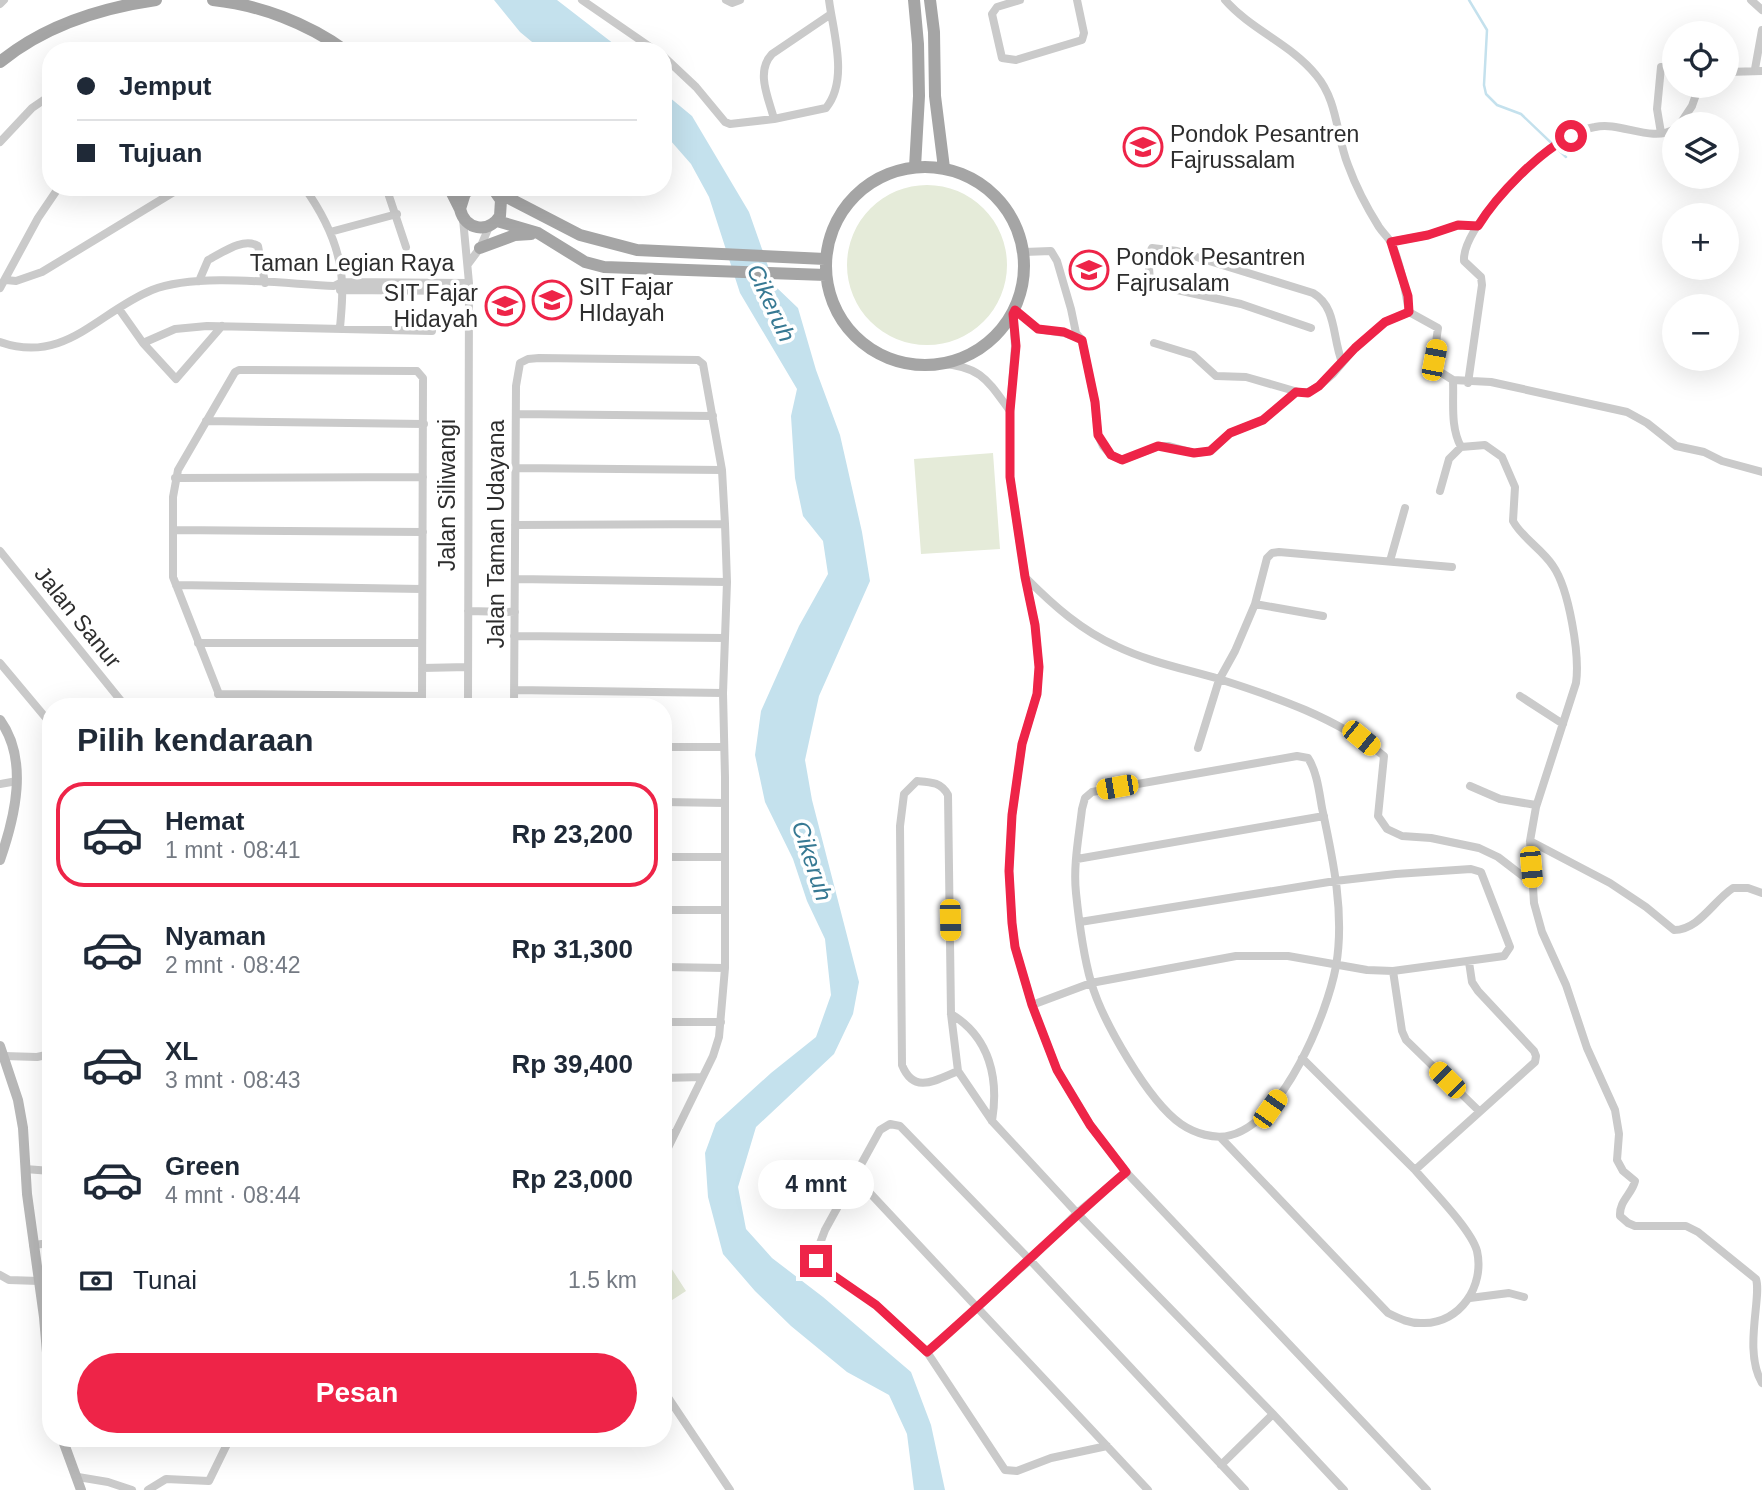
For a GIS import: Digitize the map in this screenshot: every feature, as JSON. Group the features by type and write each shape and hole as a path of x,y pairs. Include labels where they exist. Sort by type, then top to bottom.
{"main road":[{"path":"0,62 51,30 87,15 126,4 156,0"},
{"path":"213,0 262,9 303,25 331,42"},
{"path":"914,0 919,96 915,167"},
{"path":"930,0 934,32 935,96 944,168"},
{"path":"915,167 944,168 967,176 988,189 1006,206 1018,228 1024,251 1022,292 1014,312 1000,332 974,353 942,364 909,364 878,354 852,334 834,307 825,275 825,259 831,232 844,207 863,187 888,174 915,167"},
{"path":"453,196 462,214 478,228 493,224 538,233 586,262 604,267 825,275"},
{"path":"462,214 465,196"},
{"path":"493,224 502,205 496,196"},
{"path":"504,196 569,230 600,242 637,250 825,259"},
{"path":"481,247 515,235 538,233"}],"street":[{"path":"0,4 4,0"},
{"path":"582,0 643,42"},
{"path":"726,0 732,3 740,0"},
{"path":"672,64 696,87 725,122 735,124 774,119 826,108 837,85 837,53 830,0"},
{"path":"1020,0 998,6 992,14 1002,58 1016,60 1080,41 1084,33 1077,0"},
{"path":"1226,0 1241,16 1299,58 1317,75 1333,106 1346,162 1380,229 1391,242 1408,296 1409,312"},
{"path":"1751,0 1762,10"},
{"path":"774,119 763,76 765,63 772,54 831,14"},
{"path":"1739,71 1758,70 1762,30"},
{"path":"1468,383 1482,285 1481,277 1464,261 1466,243 1492,206 1553,146 1585,129 1599,126 1661,133 1657,109 1661,67"},
{"path":"0,142 42,101"},
{"path":"0,288 53,196"},
{"path":"6,281 16,281 42,272 167,196"},
{"path":"310,196 330,232 340,287 340,328"},
{"path":"390,196 407,247"},
{"path":"330,232 397,214"},
{"name":"Jalan Siliwangi","path":"462,214 469,287 468,698"},
{"path":"468,264 493,224"},
{"path":"1391,242 1428,235 1458,225 1478,226"},
{"path":"199,281 208,260 249,242 258,246 265,283"},
{"path":"1311,328 1241,304 1159,286 1150,280 1147,272 1148,256 1152,248 1177,251 1312,292 1323,299 1330,311 1342,362"},
{"path":"1024,251 1051,251 1057,261 1072,309 1076,333 1082,340 1095,402 1098,435 1111,455 1122,460 1158,446 1194,453 1210,451 1230,433 1263,420 1296,392"},
{"name":"Taman Legian Raya","path":"0,342 27,349 43,348 85,330 152,290 199,281 340,287 469,287"},
{"path":"119,309 143,343 176,379 222,326"},
{"path":"1014,312 1038,329 1064,332 1082,340"},
{"path":"1014,312 1016,346 1010,411 1010,477 1035,625 1039,682 1017,771 1012,815 1010,896 1015,947 1032,1005 1057,1070 1090,1125 1126,1172 1427,1490"},
{"path":"1154,343 1194,355 1216,376 1245,377 1308,393 1333,374 1342,362 1385,322 1409,312"},
{"path":"1409,312 1438,328 1433,365 1453,380 1468,383 1490,382 1627,412 1647,423 1676,446 1704,452 1722,461 1762,472"},
{"path":"143,343 175,329 222,326 432,331"},
{"name":"Jalan Taman Udayana","path":"514,698 516,414 517,372 520,363 539,358 690,359 704,364 713,415"},
{"path":"942,364 974,369 993,387 1010,411"},
{"path":"218,694 422,696 424,383 421,374 411,370 239,370 233,375 175,478 172,563 176,586 198,643 218,694 220,698"},
{"path":"1453,380 1454,423 1461,447"},
{"path":"516,414 713,415 722,470 727,582 723,693 725,858 721,1022 713,1056 672,1138"},
{"path":"206,421 424,424"},
{"path":"1440,491 1449,459 1461,447 1485,445 1502,457 1515,487 1513,521 1555,567 1559,578 1575,636 1578,664 1573,695 1536,805 1530,841 1534,903 1542,932 1566,985 1587,1048 1615,1110 1619,1134 1617,1160 1623,1171 1635,1181 1632,1191 1622,1203 1620,1216 1634,1226 1679,1225 1698,1232 1756,1279 1760,1306 1754,1350 1762,1383"},
{"path":"516,468 722,470"},
{"path":"175,478 423,477"},
{"path":"1390,561 1405,508"},
{"path":"515,525 725,524"},
{"path":"173,530 423,532"},
{"name":"Jalan Sanur","path":"0,551 119,698"},
{"path":"1198,748 1219,680 1236,651 1255,604 1267,558 1272,553 1452,567"},
{"path":"1025,577 1056,608 1117,647 1219,680 1340,726 1361,738 1384,756 1378,816 1387,829 1402,836 1431,838 1479,848 1498,857 1532,883"},
{"path":"515,579 727,582"},
{"path":"176,586 422,589"},
{"path":"1255,604 1323,616"},
{"path":"468,611 515,611"},
{"path":"514,636 725,638"},
{"path":"198,643 422,643"},
{"path":"0,663 42,713"},
{"path":"422,668 468,667"},
{"path":"514,691 723,693"},
{"path":"1520,696 1563,724"},
{"path":"0,720 9,734 17,781 12,817 0,860"},
{"path":"672,747 724,747"},
{"path":"1221,1138 1234,1135 1260,1119 1292,1077 1321,1013 1336,965 1338,922 1335,881 1314,766 1308,758 1297,757 1092,792 1085,798 1082,809 1077,859 1076,891 1080,922 1091,983 1116,1037 1145,1086 1182,1125 1221,1138 1388,1314 1407,1322 1426,1324 1450,1315 1469,1298 1476,1286 1477,1251 1470,1235 1415,1170 1302,1058"},
{"path":"0,784 17,781"},
{"path":"958,1071 932,1082 921,1083 912,1081 902,1065 900,826 904,794 917,781 939,785 947,795 951,1014 958,1071 992,1121 1344,1490"},
{"path":"1470,786 1500,799 1536,805"},
{"path":"672,803 725,803"},
{"path":"1077,859 1324,816"},
{"path":"1530,841 1610,883 1674,930 1691,926 1733,888 1748,888 1762,893"},
{"path":"672,858 725,858"},
{"path":"1032,1005 1091,983 1236,956 1288,956 1336,965 1394,971 1504,956 1510,947 1481,872 1471,869 1335,881 1080,922"},
{"path":"672,910 724,910"},
{"path":"1415,1170 1535,1062 1534,1051 1472,982 1469,962"},
{"path":"672,967 724,968"},
{"path":"1394,971 1402,1031 1406,1040 1479,1111"},
{"path":"951,1014 962,1021 979,1040 993,1074 995,1100 992,1121"},
{"path":"672,1022 721,1022"},
{"path":"42,1056 1,1051 20,1112 33,1245 42,1303"},
{"path":"672,1078 702,1077"},
{"path":"1107,1446 1051,1458 1017,1471 1005,1470 927,1352 876,1305 816,1261 825,1230 880,1130 890,1124 900,1126 1030,1260 1245,1490"},
{"path":"25,1169 42,1170"},
{"path":"927,1352 1030,1260 1077,1213 1126,1172"},
{"path":"853,1176 1148,1490"},
{"path":"33,1245 42,1244"},
{"path":"0,1275 9,1280 39,1281"},
{"path":"1469,1298 1509,1293 1524,1297"},
{"path":"672,1403 730,1490"},
{"path":"1221,1465 1273,1414"},
{"path":"66,1447 81,1490"},
{"path":"148,1490 166,1479 209,1481 226,1447"},
{"path":"78,1477 108,1482 132,1490"}],"green space":[{"path":"927,185 958,191 983,209 1001,234 1007,265 1001,296 983,321 958,339 927,345 896,339 871,321 853,296 847,265 853,234 871,209 896,191"},
{"path":"993,453 1000,549 921,554 914,459"},
{"path":"672,1269 686,1291 672,1300"}],"water":[{"path":"494,0 557,0 611,42 532,42 520,32"},
{"name":"Cikeruh","path":"672,99 692,116 749,212 775,286 798,308 816,370 840,435 870,581 819,696 805,760 812,800 859,982 853,1014 834,1054 756,1127 738,1187 746,1229 772,1258 823,1297 911,1372 931,1425 945,1490 914,1490 907,1434 889,1395 847,1372 791,1326 755,1291 723,1254 708,1197 705,1153 716,1123 816,1037 831,995 825,939 807,901 793,859 765,802 755,755 761,711 799,626 828,574 823,541 803,516 795,478 791,416 797,389 740,293 709,197 691,164 672,142"}],"waterway":[{"path":"1469,0 1487,30 1484,85 1486,94 1497,105 1521,114 1566,157"}],"place":[{"name":"Pondok Pesantren Fajrussalam","path":"1143,147"},
{"name":"Pondok Pesantren Fajrusalam","path":"1089,270"},
{"name":"SIT Fajar HIdayah","path":"552,300"},
{"name":"SIT Fajar Hidayah","path":"505,306"}],"route":[{"path":"816,1261 876,1305 927,1352 1030,1260 1077,1213 1126,1172 1090,1125 1057,1070 1032,1005 1015,947 1009,871 1012,815 1017,771 1037,694 1039,667 1035,625 1010,477 1015,310 1038,329 1064,332 1082,340 1095,402 1098,435 1111,455 1122,460 1158,446 1194,453 1210,451 1230,433 1263,420 1296,392 1308,393 1319,386 1355,348 1385,322 1409,312 1405,284 1391,242 1428,235 1458,225 1478,226 1485,214 1534,162 1571,136"}]}
